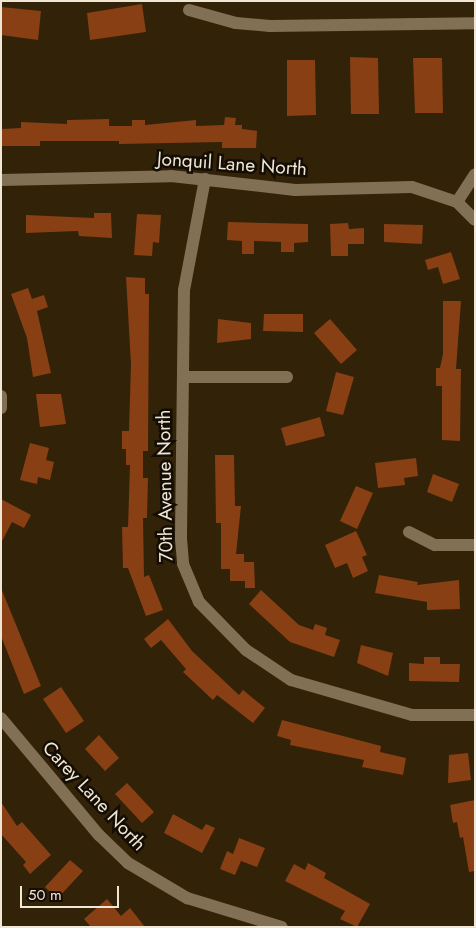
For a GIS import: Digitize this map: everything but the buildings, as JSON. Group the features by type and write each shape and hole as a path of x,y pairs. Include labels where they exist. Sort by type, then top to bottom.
{"street":[{"path":"189,10 236,23 270,26 475,23"},
{"path":"475,174 457,202 475,220"},
{"name":"Jonquil Lane North","path":"1,180 205,179 295,190 412,187 457,202"},
{"name":"70th Avenue North","path":"205,179 186,270 183,377 181,539 183,564 199,602 246,650 291,680 412,715 475,715"},
{"path":"183,377 287,377"},
{"path":"1,396 1,408"},
{"path":"409,532 435,545 475,545"},
{"name":"Carey Lane North","path":"1,718 100,835 128,863 187,898 282,927"}]}
